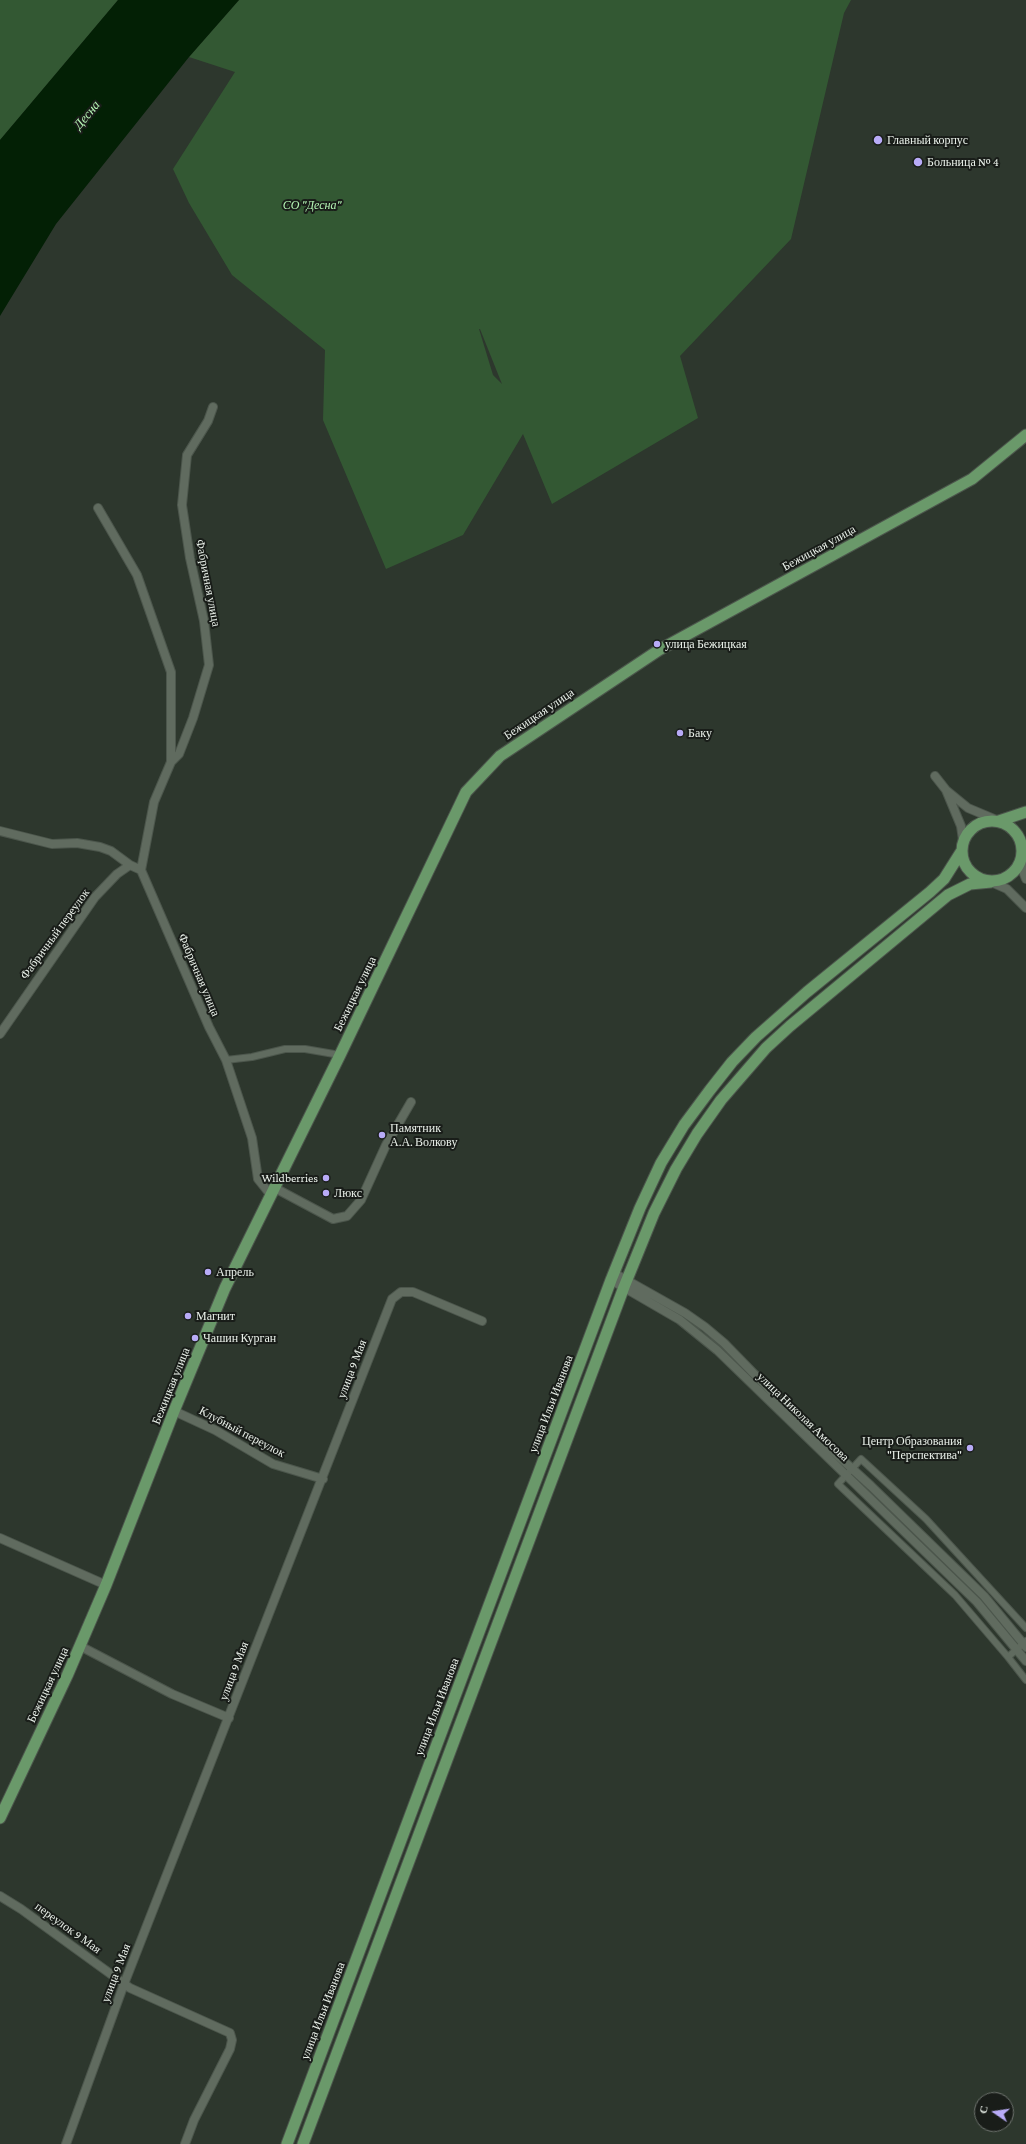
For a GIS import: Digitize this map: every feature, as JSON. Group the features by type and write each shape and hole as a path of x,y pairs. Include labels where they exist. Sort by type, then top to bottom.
{"main road":[{"name":"Бежицкая улица","path":"0,1818 80,1646 106,1585 174,1411 225,1288 272,1190 340,1055 466,792 500,756 658,650 972,479 1026,435"},
{"path":"991,882 982,880 970,873 962,861 961,852 963,840 968,832 978,824 990,821 999,821 1026,812"},
{"path":"303,2144 626,1284 654,1213 676,1169 697,1134 744,1073 766,1048 817,1002 948,895 970,884 991,882 1006,878 1017,868 1021,859 1024,845 1015,831 1008,825 999,821"},
{"name":"улица Ильи Иванова","path":"287,2144 613,1276 640,1208 661,1163 684,1125 732,1062 756,1037 807,992 930,892 944,879 961,852"}],"street":[{"name":"Фабричная улица","path":"213,407 208,420 187,455 182,505 190,558 204,621 210,665 193,718 179,754 171,762 154,802 141,870 209,1026 226,1060 252,1138 258,1178 272,1190"},
{"name":"Фабричная улица","path":"98,508 137,576 171,672 171,762"},
{"path":"935,776 946,790 968,808 999,821"},
{"path":"946,790 961,826 963,840"},
{"path":"0,831 52,844 77,843 100,847 112,851 130,865 141,870"},
{"path":"1024,845 1024,874 1026,879"},
{"name":"Фабричный переулок","path":"0,1034 95,897 117,874 130,865"},
{"path":"991,882 1007,889 1026,908"},
{"path":"226,1060 252,1057 285,1049 305,1049 340,1055"},
{"path":"272,1190 333,1219 347,1216 361,1200 386,1145 411,1102"},
{"name":"улица Николая Амосова","path":"613,1276 699,1334 977,1602 1026,1661"},
{"name":"улица Николая Амосова","path":"626,1284 685,1313 705,1327 802,1423 984,1596 1025,1644"},
{"name":"улица 9 Мая","path":"66,2144 124,1984 323,1479 392,1299 401,1292 414,1292 482,1321"},
{"name":"Клубный переулок","path":"174,1411 215,1430 273,1464 323,1479"},
{"path":"1026,1628 926,1519 861,1459 838,1484 955,1596 1026,1680"},
{"path":"0,1538 106,1585"},
{"path":"1008,1657 1025,1644"},
{"path":"80,1646 172,1694 229,1718"},
{"name":"переулок 9 Мая","path":"0,1896 21,1909 124,1984 230,2033 232,2040 230,2049 194,2120 185,2144"}],"green space":[{"path":"0,0 118,0 0,140"},
{"name":"СО \"Десна\"","path":"239,0 851,0 844,13 791,239 680,356 698,418 552,504 523,434 463,535 386,569 323,420 325,350 232,275 189,203 173,169 235,72 189,57","holes":["480,329 502,384 493,375"]}],"water":[{"name":"Десна","path":"118,0 239,0 189,57 56,224 0,316 0,140"}],"place":[{"name":"Главный корпус","path":"878,140"},
{"name":"Больница № 4","path":"918,162"},
{"name":"улица Бежицкая","path":"657,644"},
{"name":"Баку","path":"680,733"},
{"name":"Памятник А.А. Волкову","path":"382,1135"},
{"name":"Wildberries","path":"326,1178"},
{"name":"Люкс","path":"326,1193"},
{"name":"Апрель","path":"208,1272"},
{"name":"Магнит","path":"188,1316"},
{"name":"Чашин Курган","path":"195,1338"},
{"name":"Центр Образования \"Перспектива\"","path":"970,1448"}]}
